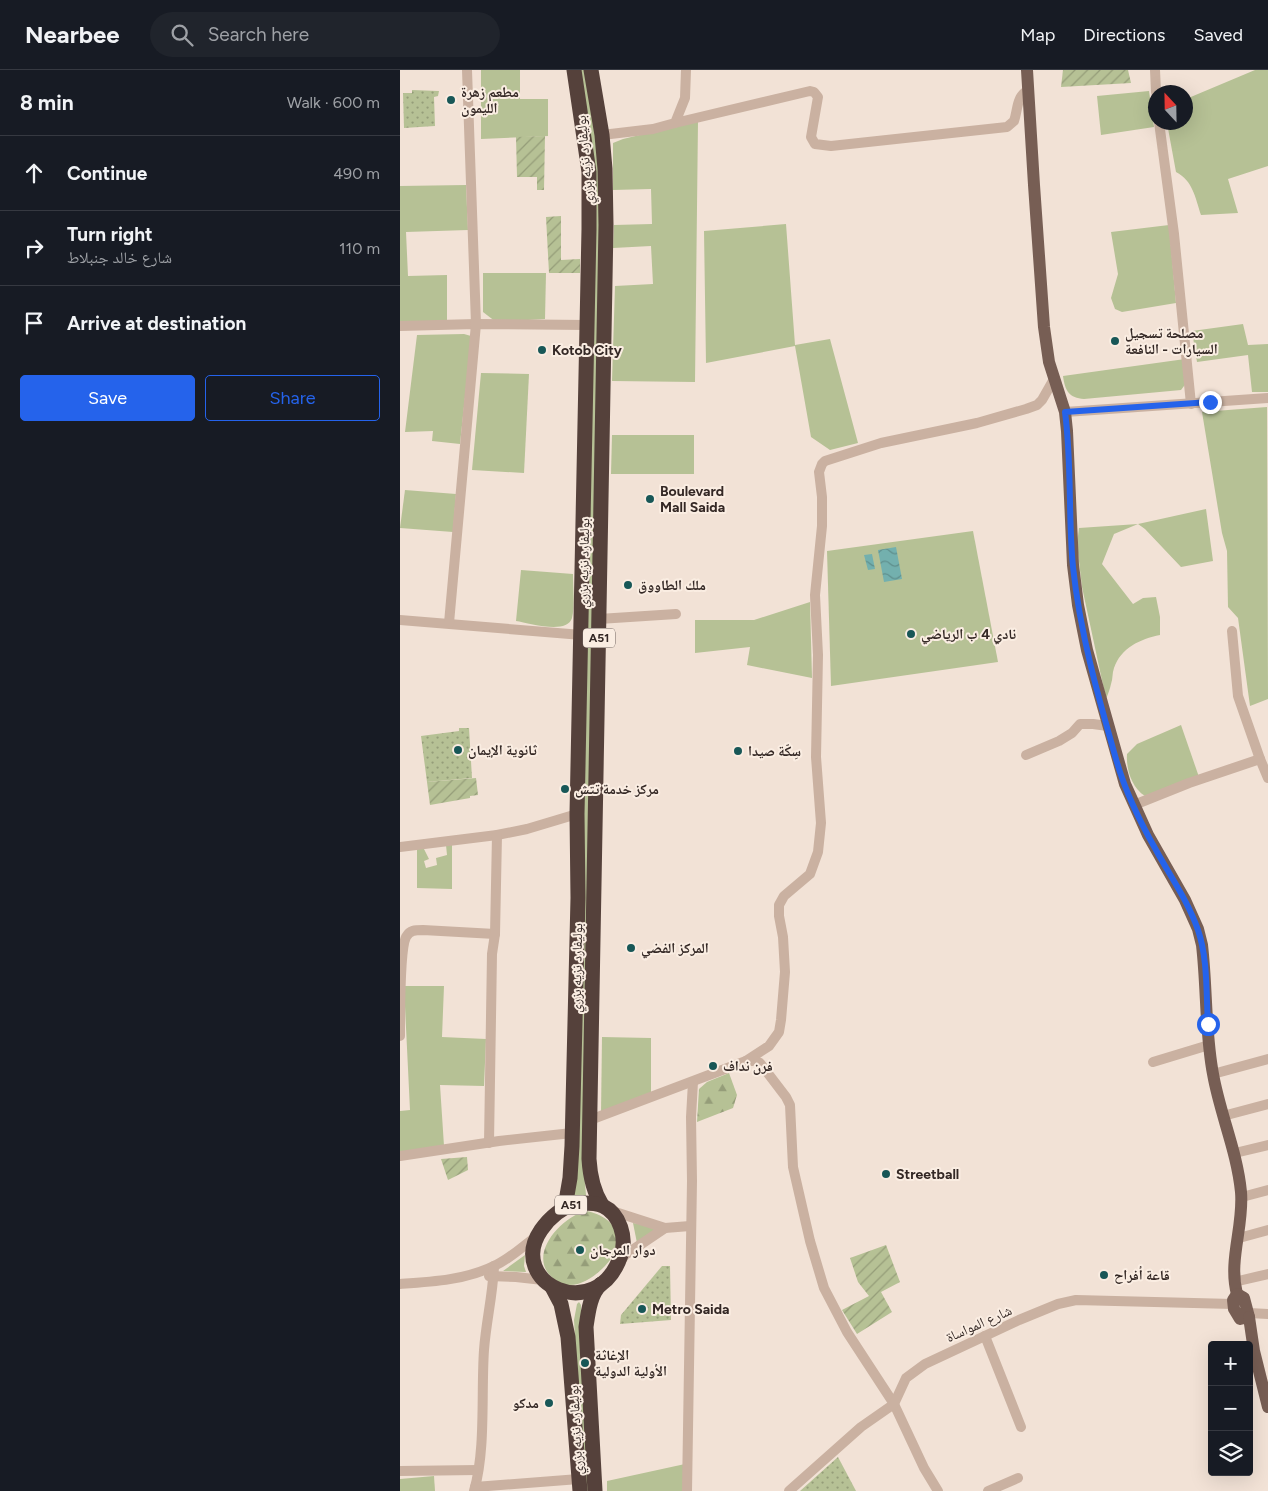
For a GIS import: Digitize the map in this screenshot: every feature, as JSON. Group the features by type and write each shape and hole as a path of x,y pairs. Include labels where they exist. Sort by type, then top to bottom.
{"highway":[{"name":"بوليفارد نزيه بزري","path":"565,1207 570,1178 572,1133 578,906 577,814 582,635 589,172 574,70"},
{"name":"بوليفارد نزيه بزري","path":"591,70 602,135 606,225 590,1170 596,1197 605,1207"},
{"name":"A51","path":"537,1236 554,1214 565,1207 583,1203 605,1207 619,1224 624,1240 618,1263 603,1282 592,1289 577,1294 568,1293 548,1283"},
{"path":"537,1236 533,1255 539,1274 548,1283"},
{"name":"بوليفارد نزيه بزري","path":"596,1491 586,1327 593,1296 603,1282"},
{"name":"بوليفارد نزيه بزري","path":"548,1283 561,1304 568,1337 579,1485"}],"main road":[{"path":"1028,70 1044,327 1049,362 1065,412 1069,451 1069,502 1075,589 1087,650 1121,774 1155,849 1185,900 1200,937 1204,957 1209,1045 1213,1074 1234,1153 1242,1198 1239,1238 1236,1251 1235,1293 1244,1298 1246,1317 1268,1407"}],"street":[{"path":"449,623 476,324 467,70"},
{"path":"675,123 685,98 686,70"},
{"path":"1155,70 1156,85"},
{"path":"602,135 654,128 810,91 814,92 818,97 811,132 812,140 815,144 820,145 847,144 1006,127 1014,121 1019,99 1028,90"},
{"path":"1160,130 1174,234 1191,404"},
{"path":"400,326 476,324 587,325"},
{"path":"590,1120 746,1061 769,1046 778,1032 785,972 779,904 784,896 810,874 818,852 821,823 816,757 818,655 815,596 822,526 820,466 825,461 881,443 977,423 1033,406 1042,400 1054,379"},
{"path":"1065,412 1268,398"},
{"path":"599,619 676,614"},
{"path":"400,620 582,635"},
{"path":"1232,631 1238,696 1268,778"},
{"path":"1026,755 1059,741 1072,733 1080,724 1108,726"},
{"path":"1134,805 1190,783 1260,760"},
{"path":"400,846 497,835 527,829 577,814"},
{"path":"489,1143 492,954 495,934 497,835"},
{"path":"400,1036 402,956 405,932 423,930 495,934"},
{"path":"1153,1062 1209,1045"},
{"path":"1213,1074 1268,1058"},
{"path":"746,1061 760,1063 786,1097 791,1111 793,1168 820,1277 831,1303 847,1332 894,1404 924,1468 938,1491"},
{"path":"687,1491 691,1109 693,1082"},
{"path":"1223,1116 1268,1104"},
{"path":"400,1156 572,1133"},
{"path":"1234,1153 1268,1145"},
{"path":"1242,1198 1268,1190"},
{"path":"605,1207 665,1228 690,1226"},
{"path":"618,1263 625,1255 665,1228"},
{"path":"1239,1238 1268,1230"},
{"path":"537,1236 494,1271 484,1349 478,1470 475,1489 579,1485"},
{"path":"400,1284 494,1271 548,1283"},
{"name":"شارع المواساة","path":"894,1404 904,1380 926,1364 985,1336 1071,1301 1235,1293 1268,1274"},
{"path":"1246,1317 1268,1314"},
{"path":"985,1336 1020,1427"},
{"path":"789,1491 860,1427 894,1404"},
{"path":"400,1472 478,1470"},
{"path":"988,1491 1018,1478"}],"green space":[{"path":"481,70 520,70 520,99 548,99 548,136 481,139"},
{"path":"579,70 586,70 601,174 584,1173 586,1195 584,1197 575,1197 573,1192 593,332"},
{"path":"1063,70 1128,70 1131,83 1061,87"},
{"path":"1255,70 1268,70 1268,166 1228,179 1238,213 1201,215 1190,185 1176,172 1168,130 1193,130 1193,96"},
{"path":"412,90 439,91 438,96 434,97 435,126 404,128 403,93 412,93"},
{"path":"1148,91 1148,128 1101,135 1097,96"},
{"path":"698,121 695,382 612,381 615,286 653,284 651,246 613,248 614,225 652,224 651,189 613,190 613,143"},
{"path":"545,136 544,190 537,190 537,177 517,177 516,137"},
{"path":"466,185 468,230 406,232 408,276 447,275 447,321 400,322 400,186"},
{"path":"561,216 561,260 580,259 580,273 549,273 546,217"},
{"path":"786,224 795,345 830,339 858,443 830,450 811,437 795,346 706,363 704,231"},
{"path":"1169,225 1176,303 1122,312 1115,309 1111,298 1118,274 1111,232"},
{"path":"483,273 546,273 545,319 496,322 483,312"},
{"path":"1243,324 1248,345 1268,344 1268,392 1252,392 1248,355 1197,362 1192,331"},
{"path":"464,334 471,336 471,341 460,444 432,441 433,431 405,432 417,335"},
{"path":"1185,359 1187,382 1181,390 1084,399 1069,393 1063,376"},
{"path":"481,373 529,374 524,473 472,470"},
{"path":"1267,407 1268,699 1250,706 1238,618 1228,607 1227,551 1222,533 1202,412"},
{"path":"612,435 694,435 694,474 611,474"},
{"path":"405,490 456,494 453,532 400,528"},
{"path":"1206,509 1213,561 1181,567 1138,524"},
{"path":"1138,524 1114,534 1102,564 1133,604 1143,598 1156,597 1160,617 1160,635 1139,642 1121,655 1114,668 1112,682 1106,699 1082,587 1077,544 1079,528"},
{"name":"نادي 4 ب الرياضي","path":"973,531 998,662 831,686 827,551"},
{"path":"521,570 573,574 573,608 572,618 569,623 563,626 547,627 516,621"},
{"path":"810,602 812,678 747,665 750,647 695,653 695,620 754,620"},
{"path":"1181,725 1199,777 1145,796 1140,793 1133,783 1127,754 1137,744"},
{"path":"459,728 469,728 472,778 427,782 421,736 459,731"},
{"path":"476,778 478,795 430,805 427,782"},
{"path":"446,845 452,845 452,889 417,888 417,848 423,847 429,859 424,861 426,868 437,865 436,858 447,855"},
{"path":"404,986 444,986 442,1037 486,1039 484,1086 440,1085 444,1146 400,1154 400,1111 410,1110"},
{"path":"602,1037 651,1038 651,1095 601,1114"},
{"path":"729,1073 737,1095 733,1108 697,1122 699,1089 707,1082"},
{"path":"467,1157 468,1170 448,1180 441,1159"},
{"path":"586,1211 599,1215 610,1222 617,1233 617,1247 609,1262 586,1281 569,1285 561,1283 549,1275 544,1265 544,1254 555,1232 575,1215"},
{"path":"633,1223 646,1225 656,1229 637,1243"},
{"path":"886,1245 900,1282 881,1292 892,1312 857,1334 842,1310 869,1296 858,1282 850,1258"},
{"path":"525,1255 524,1266 526,1272 503,1271"},
{"path":"662,1266 670,1266 671,1320 620,1324 621,1315"},
{"path":"579,1302 581,1305 581,1340 592,1491 584,1491 574,1320"},
{"path":"838,1457 856,1491 800,1491"},
{"path":"685,1464 686,1491 607,1491 607,1481"},
{"path":"434,1476 435,1491 400,1491 400,1479"}],"water":[{"path":"896,547 902,579 884,582 878,550"},
{"path":"872,554 875,569 868,570 864,555"}],"place":[{"name":"مطعم زهرة الليمون","path":"451,100"},
{"name":"مصلحة تسجيل السيارات - النافعة","path":"1115,341"},
{"name":"Kotob City","path":"542,350"},
{"name":"Boulevard Mall Saida","path":"650,499"},
{"name":"ملك الطاووق","path":"628,585"},
{"name":"نادي 4 ب الرياضي","path":"911,634"},
{"name":"ثانوية الإيمان","path":"458,750"},
{"name":"سِكّة صيدا","path":"738,751"},
{"name":"مركز خدمة تتش","path":"565,789"},
{"name":"المركز الفضي","path":"631,948"},
{"name":"فرن نداف","path":"713,1066"},
{"name":"Streetball","path":"886,1174"},
{"name":"دوار المرجان","path":"580,1250"},
{"name":"قاعة أفراح","path":"1104,1275"},
{"name":"Metro Saida","path":"642,1309"},
{"name":"الإغاثة الأولية الدولية","path":"585,1363"},
{"name":"مدكو","path":"549,1403"}],"route":[{"path":"1208,1024 1204,957 1198,929 1185,900 1155,849 1125,784 1116,760 1080,621 1073,565 1069,502 1069,451 1065,412 1210,402"}]}
